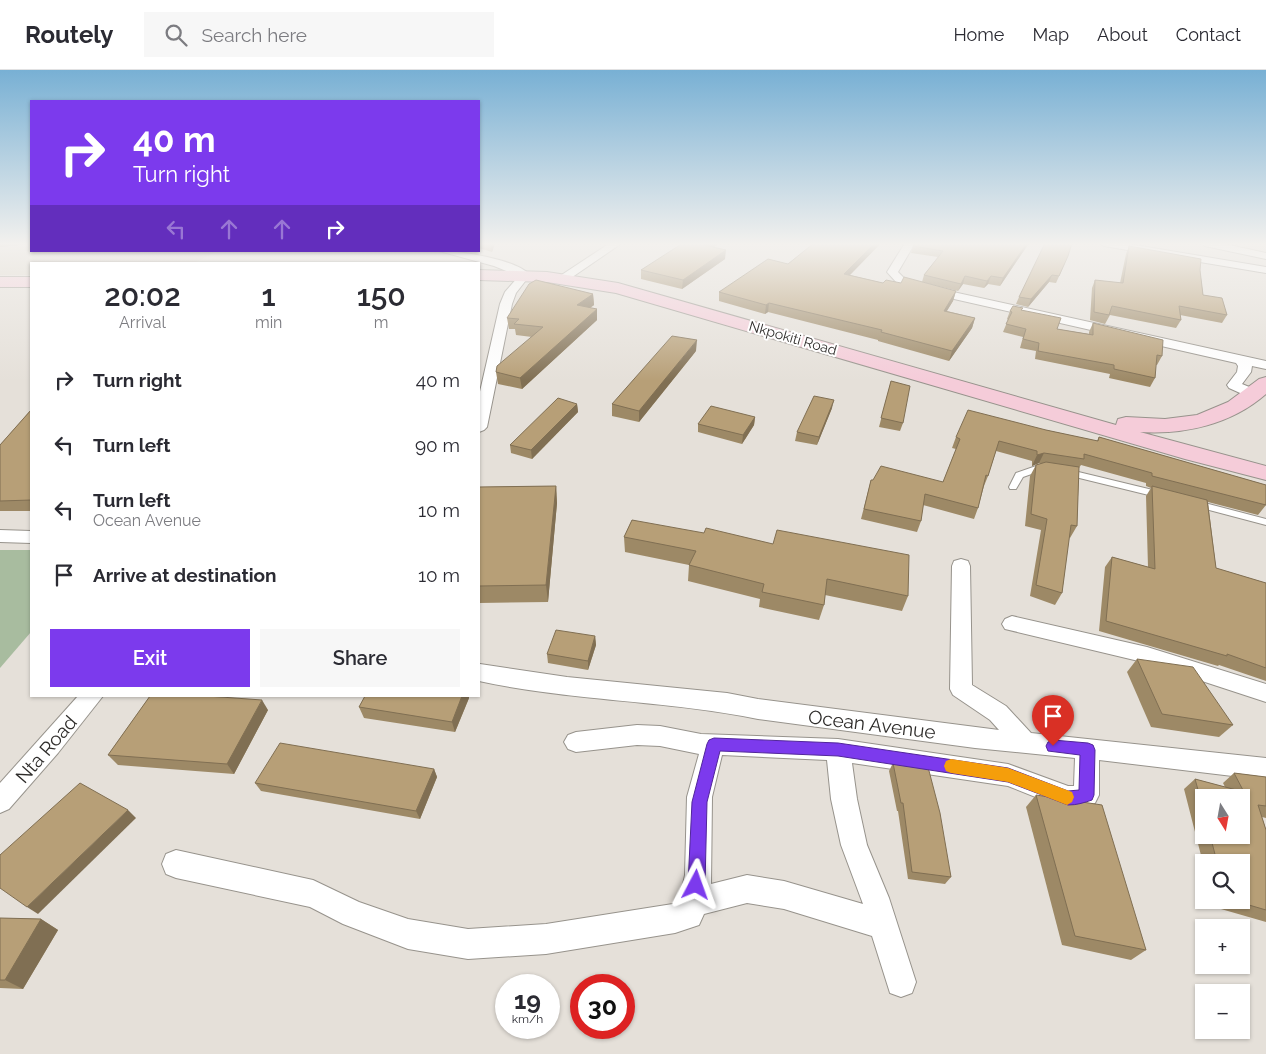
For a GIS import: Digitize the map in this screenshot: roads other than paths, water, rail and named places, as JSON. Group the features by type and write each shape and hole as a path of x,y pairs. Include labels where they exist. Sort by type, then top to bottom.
{"main road":[{"name":"Nkpokiti Road","path":"621,289 1045,410"},
{"path":"1195,439 1260,388"},
{"path":"1045,410 1195,439 1266,473"},
{"path":"1045,410 1195,439 1266,458"}],"street":[{"path":"480,422 506,304 514,289"},
{"path":"925,289 1266,365"},
{"path":"1241,360 1245,366 1244,372 1234,385 1260,388"},
{"path":"0,536 30,537"},
{"path":"962,566 962,689 998,713 1025,744"},
{"path":"1012,624 1147,656 1266,693"},
{"name":"Ocean Avenue","path":"480,673 566,686 727,703 758,709 1025,744 1125,752 1266,769"},
{"name":"Nta Road","path":"0,801 91,697"},
{"path":"576,742 636,735 660,736 714,744 838,750 1008,775 1068,798 1086,795 1088,750"},
{"path":"176,864 313,894 354,914 408,934 468,944 546,939 675,919 688,915 695,902 698,868 699,802 714,744"},
{"path":"838,750 844,798 854,845 884,925 901,982"},
{"path":"695,902 747,889 784,896 884,925"}],"lane":[{"path":"1013,486 1019,475 1039,468 1079,474 1173,498"},
{"path":"1191,503 1266,522"}]}
